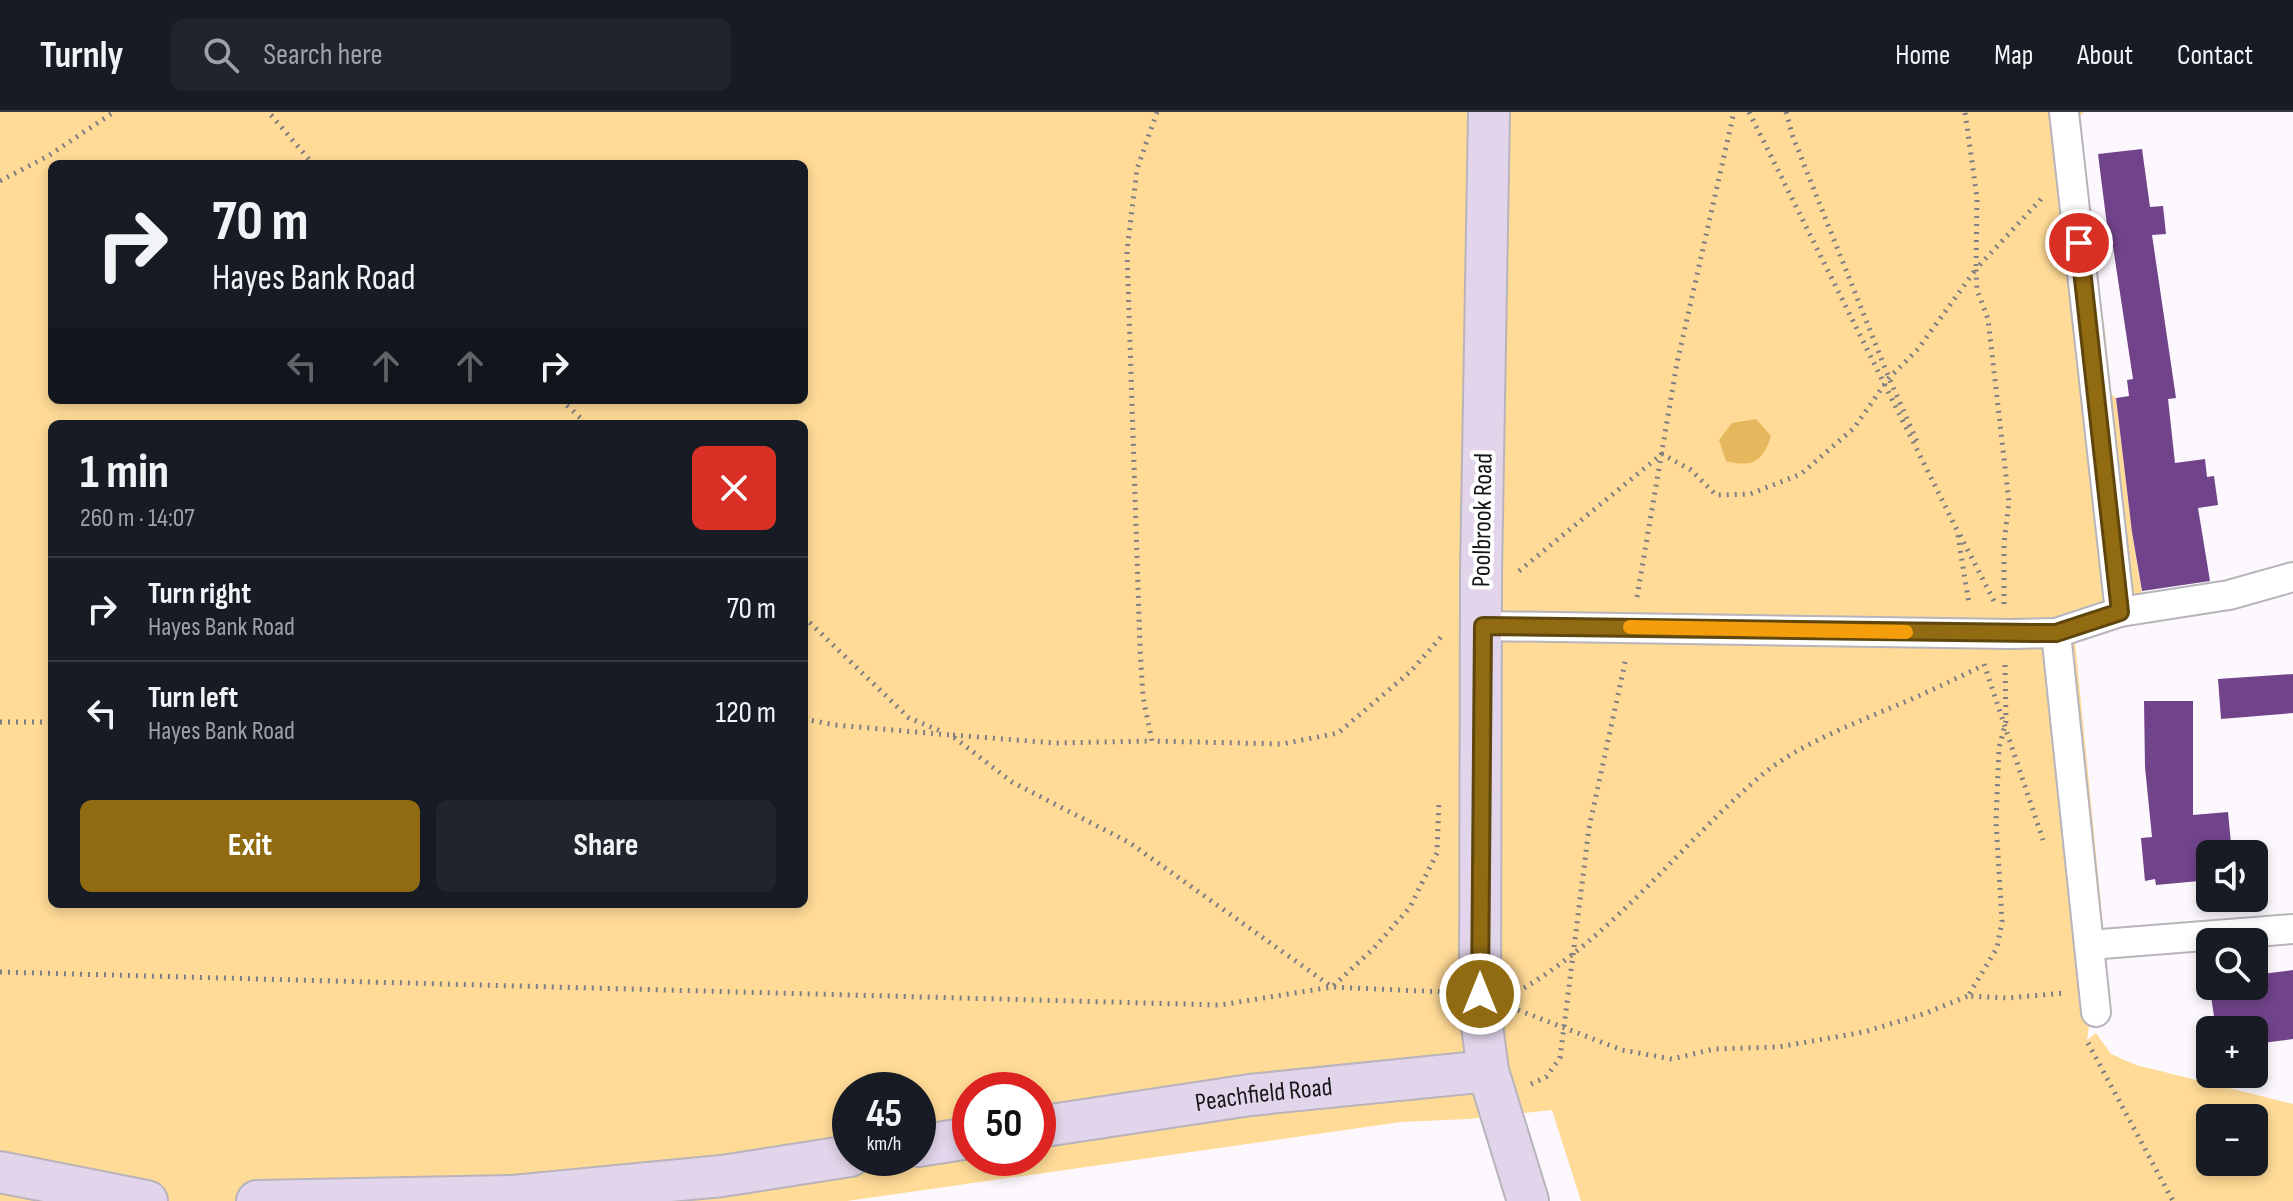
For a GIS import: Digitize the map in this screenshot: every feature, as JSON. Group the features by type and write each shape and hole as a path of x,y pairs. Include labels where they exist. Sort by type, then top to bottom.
{"street":[{"name":"Poolbrook Road","path":"1489,112 1481,574 1480,994 1488,1071 1528,1201"},
{"path":"2064,112 2120,612"},
{"path":"1483,626 1974,633 2009,642 2056,633 2120,612 2229,595 2293,577"},
{"path":"2056,633 2094,1000"},
{"path":"2089,945 2293,929"},
{"name":"Peachfield Road","path":"1056,1124 1250,1095 1488,1071"},
{"path":"257,1201 513,1196 722,1176 832,1159"},
{"path":"0,1172 147,1201"}],"path":[{"path":"0,181 48,156 114,112"},
{"path":"1152,741 1143,697 1140,648 1127,251 1137,169 1157,112"},
{"path":"1560,1058 1589,828 1632,627 1677,363 1734,112"},
{"path":"1749,112 1887,381 2009,642"},
{"path":"1786,112 1887,381"},
{"path":"1965,112 1977,198 1977,290 1988,319 2009,502 2004,574 2009,642 1996,821 2002,921 1997,948 1968,996"},
{"path":"269,113 310,160"},
{"path":"1662,454 1691,470 1716,495 1750,494 1801,474 1854,428 1887,381 1918,349 1976,269 2032,207 2048,193 2072,181"},
{"path":"565,404 583,420"},
{"path":"1481,574 1513,576 1662,454"},
{"path":"1957,530 1974,633 2044,843"},
{"path":"808,621 909,718 951,735 1012,782 1130,843 1332,987"},
{"path":"808,720 835,725 1055,743 1152,741 1282,744 1338,733 1410,672 1445,633 1445,648"},
{"path":"0,972 1220,1005 1332,987 1515,993 1543,977 1647,890 1765,772 1828,735 1985,665 2009,642"},
{"path":"0,722 48,722"},
{"path":"1332,987 1373,949 1410,907 1437,853 1440,786"},
{"path":"1480,994 1622,1050 1672,1059 1714,1049 1778,1047 1864,1032 1968,996 2094,1000 2087,1041 2173,1201"}],"shaded area":[{"path":"0,112 2084,112 2075,122 2111,394 2116,398 2142,594 2138,619 2075,641 2103,925 2087,1040 2096,1033 2111,1054 2136,1065 2196,1080 2196,1088 2229,1088 2293,1104 2293,1201 1581,1201 1552,1110 1401,1122 1056,1171 1056,1072 952,1072 952,1176 1022,1176 847,1201 0,1201"},
{"path":"1756,419 1771,436 1760,457 1743,464 1726,461 1719,440 1732,423"}],"building":[{"path":"2142,149 2150,207 2163,206 2166,234 2152,235 2176,398 2168,399 2175,463 2205,459 2207,477 2214,476 2218,505 2198,508 2210,581 2142,591 2116,398 2129,396 2127,380 2133,379 2112,240 2109,241 2098,154"},
{"path":"2293,674 2293,713 2221,719 2218,679"},
{"path":"2144,701 2193,701 2193,815 2228,812 2231,840 2196,840 2196,881 2156,885 2155,879 2145,881 2141,838 2152,837 2145,767"},
{"path":"2293,970 2293,1039 2268,1042 2268,1016 2214,1016 2212,1000 2268,1000 2268,973"}],"slow traffic":[{"path":"1630,627 1906,632"}],"route":[{"path":"1480,994 1483,626 2056,633 2120,612 2079,243"}]}
